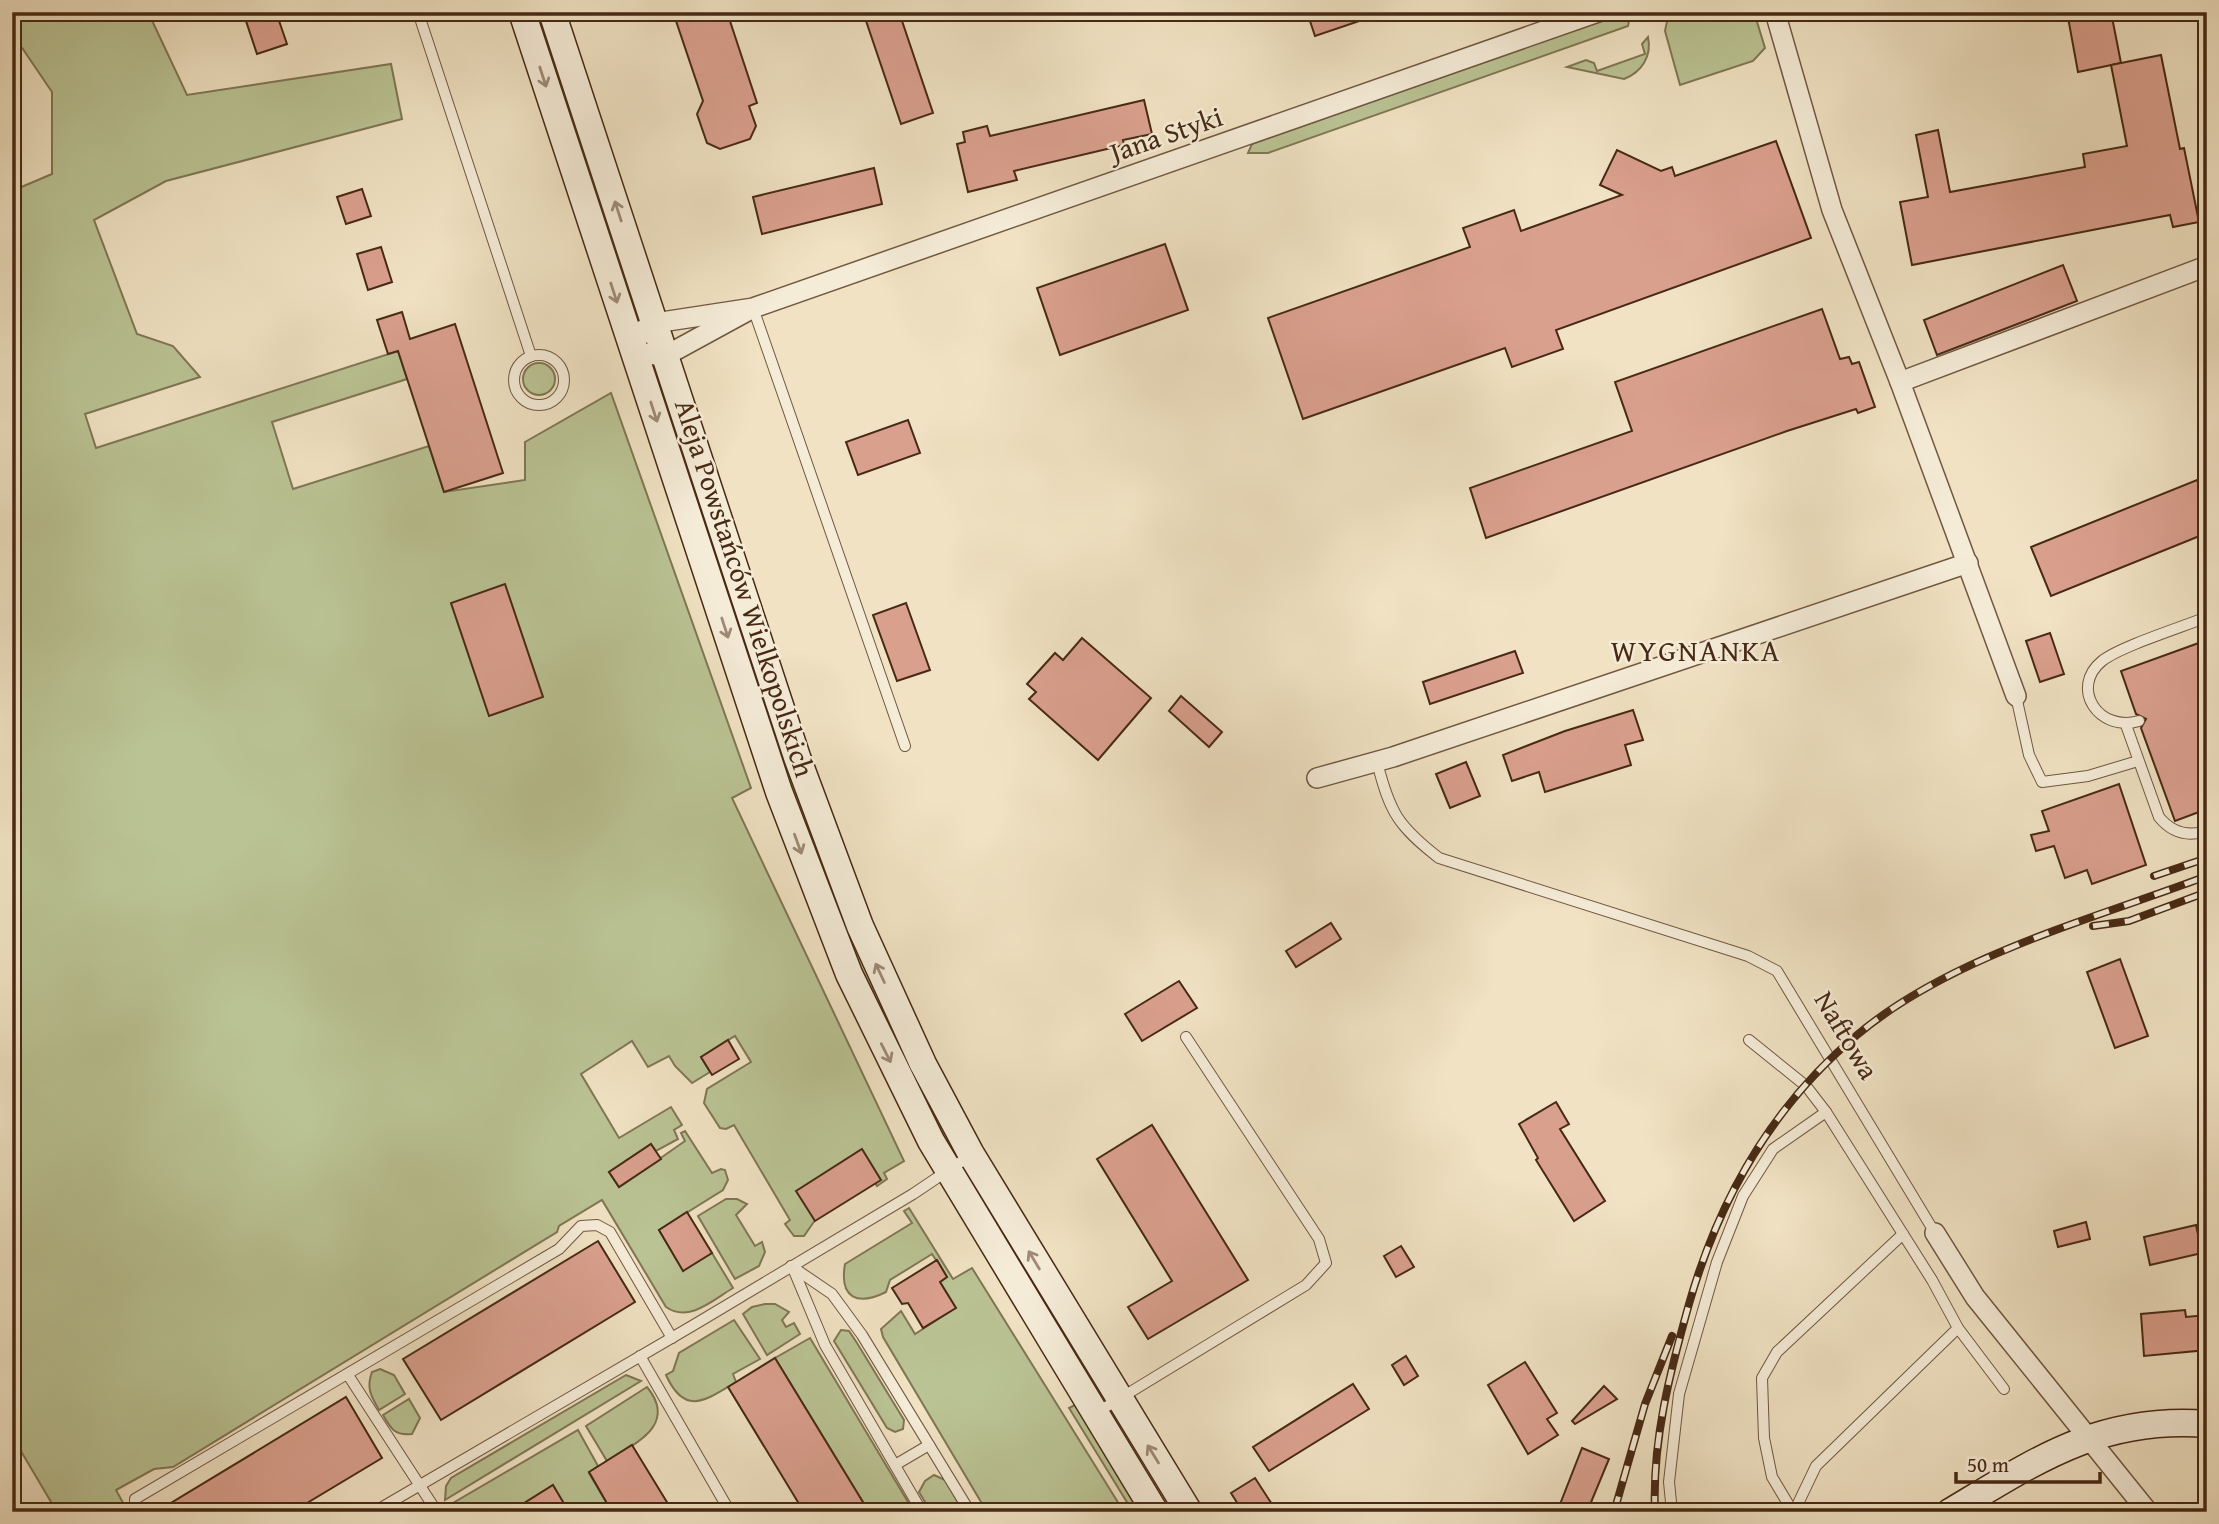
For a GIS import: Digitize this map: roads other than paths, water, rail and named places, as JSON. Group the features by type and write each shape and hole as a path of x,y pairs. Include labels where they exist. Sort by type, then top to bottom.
{"main road":[{"name":"Aleja Powstańców Wielkopolskich","path":"522,12 800,851 877,1035 947,1169 1155,1512"},
{"name":"Aleja Powstańców Wielkopolskich","path":"552,12 797,757 844,886 923,1064 971,1154 1189,1512"},
{"path":"1950,1512 2049,1453 2087,1438 2143,1425 2207,1424"}],"street":[{"name":"Jana Styki","path":"665,356 753,309 1598,12"},
{"path":"1775,12 1832,209 1900,382 2016,696"},
{"path":"1900,382 2207,266"},
{"name":"Jana Styki","path":"655,323 753,309"},
{"path":"655,323 643,330 632,348 647,354 665,356"},
{"path":"1317,778 1377,762 1968,563"},
{"name":"Naftowa","path":"1935,1233 1975,1297 2148,1512"}],"lane":[{"path":"418,12 531,356"},
{"path":"753,309 905,746"},
{"path":"531,356 550,357 563,372 561,392 546,404 527,403 514,388 516,368 531,356"},
{"path":"2139,721 2126,725 2105,719 2093,706 2089,686 2097,666 2108,657 2207,617"},
{"path":"2016,696 2029,755 2042,782 2088,776 2138,761"},
{"path":"2126,725 2155,810 2164,823 2185,834 2207,831"},
{"name":"Naftowa","path":"1377,762 1385,793 1405,831 1439,858 1748,956 1777,971 1935,1233"},
{"path":"1095,1414 1306,1285 1326,1263 1319,1239 1186,1037"},
{"path":"1749,1040 1806,1086 1826,1112 1958,1328 2004,1390"},
{"path":"1672,1512 1669,1482 1679,1394 1717,1262 1743,1196 1773,1149 1826,1112"},
{"path":"374,1512 913,1194 971,1154"},
{"path":"135,1512 135,1499 559,1249 581,1226 597,1225 610,1232 672,1338"},
{"path":"1793,1512 1772,1477 1765,1438 1762,1378 1777,1352 1903,1234"},
{"path":"791,1266 831,1294 862,1335 970,1512"},
{"path":"791,1266 825,1345 922,1512"},
{"path":"1793,1512 1816,1466 1958,1328"},
{"path":"640,1356 730,1512"},
{"path":"348,1375 437,1512"},
{"path":"895,1465 929,1445"}],"railway":[{"path":"2154,876 2207,858"},
{"path":"1655,1512 1659,1433 1669,1381 1701,1265 1733,1191 1752,1157 1799,1092 1857,1035 1894,1007 1935,983 2024,942 2207,876"},
{"path":"2093,926 2129,921 2207,892"},
{"path":"1614,1512 1645,1404 1672,1336"}],"district":[{"name":"WYGNANKA","path":"1696,651"}]}
